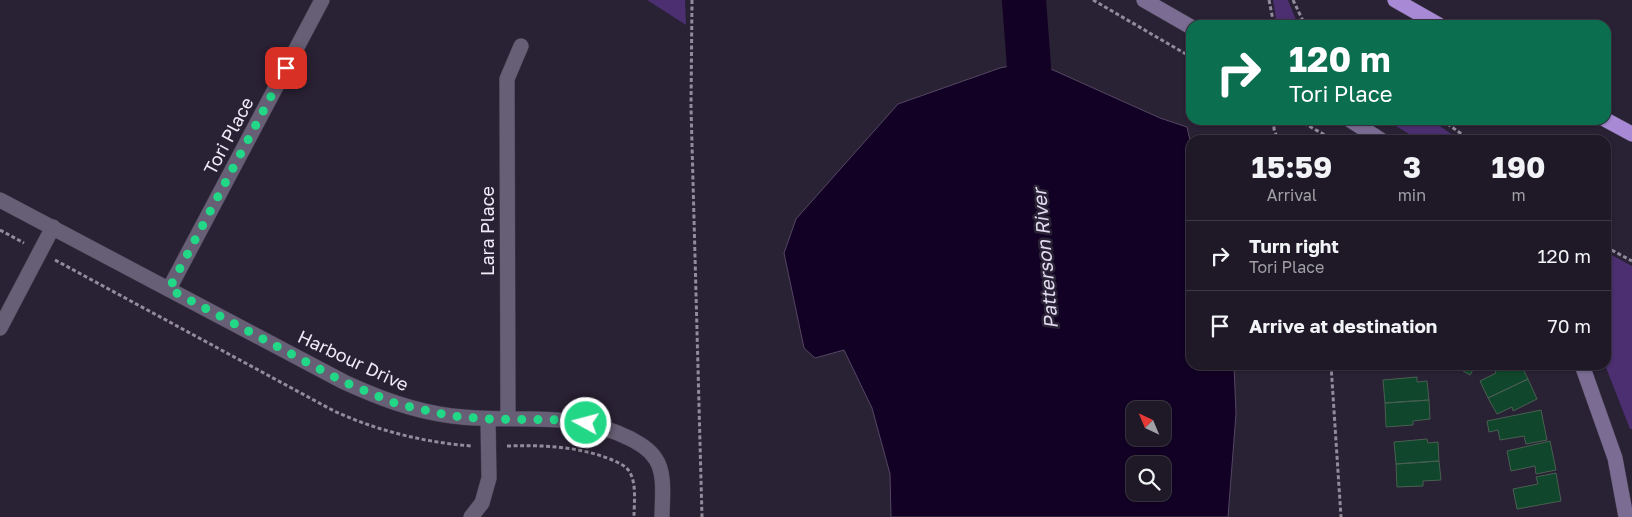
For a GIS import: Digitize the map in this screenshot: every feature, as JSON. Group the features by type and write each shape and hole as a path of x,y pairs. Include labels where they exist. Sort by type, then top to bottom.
{"highway":[{"path":"1395,0 1430,20"},
{"path":"1611,123 1632,134"}],"main road":[{"path":"1144,0 1186,24"},
{"path":"1358,125 1373,135"},
{"path":"1584,370 1615,458 1626,517"}],"street":[{"name":"Tori Place","path":"169,289 322,0"},
{"name":"Lara Place","path":"508,418 507,79 521,46"},
{"name":"Harbour Drive","path":"0,200 344,382 379,397 416,410 452,416 488,419 579,421 611,430 637,442 652,453 660,467 662,517"},
{"path":"0,328 53,227"},
{"path":"471,517 482,503 489,478 488,419"}],"path":[{"path":"692,0 692,107 702,517"},
{"path":"1093,0 1186,55"},
{"path":"1269,0 1273,20"},
{"path":"1293,0 1303,20"},
{"path":"1307,125 1325,135"},
{"path":"1449,125 1463,135"},
{"path":"0,230 26,245"},
{"path":"1611,250 1632,261"},
{"path":"54,260 355,421 396,434 431,442 478,446"},
{"path":"1331,370 1341,517"},
{"path":"504,446 546,445 566,447 588,452 620,464 630,473 633,483 634,517"}],"shaded area":[{"path":"647,0 685,0 686,25"},
{"path":"1273,0 1288,0 1296,20 1276,20"},
{"path":"1394,125 1438,125 1453,135 1411,135"},
{"path":"1611,255 1632,266 1632,429 1630,429 1607,370 1611,370"}],"water":[{"path":"1033,61 1160,118 1187,127 1189,135 1186,135 1186,370 1234,370 1236,414 1228,517 891,517 890,474 872,408 844,350 815,358 804,348 784,253 796,219 898,104 1000,68"}],"building":[{"path":"1462,370 1473,370 1470,375"},
{"path":"1494,370 1524,370 1528,379 1488,398 1480,381 1496,373"},
{"path":"1417,377 1417,382 1427,381 1429,400 1385,403 1383,380"},
{"path":"1528,379 1537,399 1513,411 1512,407 1497,414 1488,398"},
{"path":"1429,400 1430,419 1413,421 1413,425 1386,427 1385,403"},
{"path":"1541,410 1547,440 1526,444 1524,436 1500,440 1498,430 1489,432 1487,421"},
{"path":"1427,439 1428,443 1438,442 1439,461 1396,464 1394,442"},
{"path":"1550,441 1556,470 1536,474 1535,466 1511,471 1507,451"},
{"path":"1439,461 1441,480 1423,481 1423,486 1397,487 1396,464"},
{"path":"1556,473 1561,501 1517,509 1513,489 1538,484 1536,477"}],"waterway":[{"name":"Patterson River","path":"1024,0 1033,121"}],"route":[{"path":"286,68 169,289 344,382 397,404 416,410 452,416 488,419 572,420 586,423"}]}
